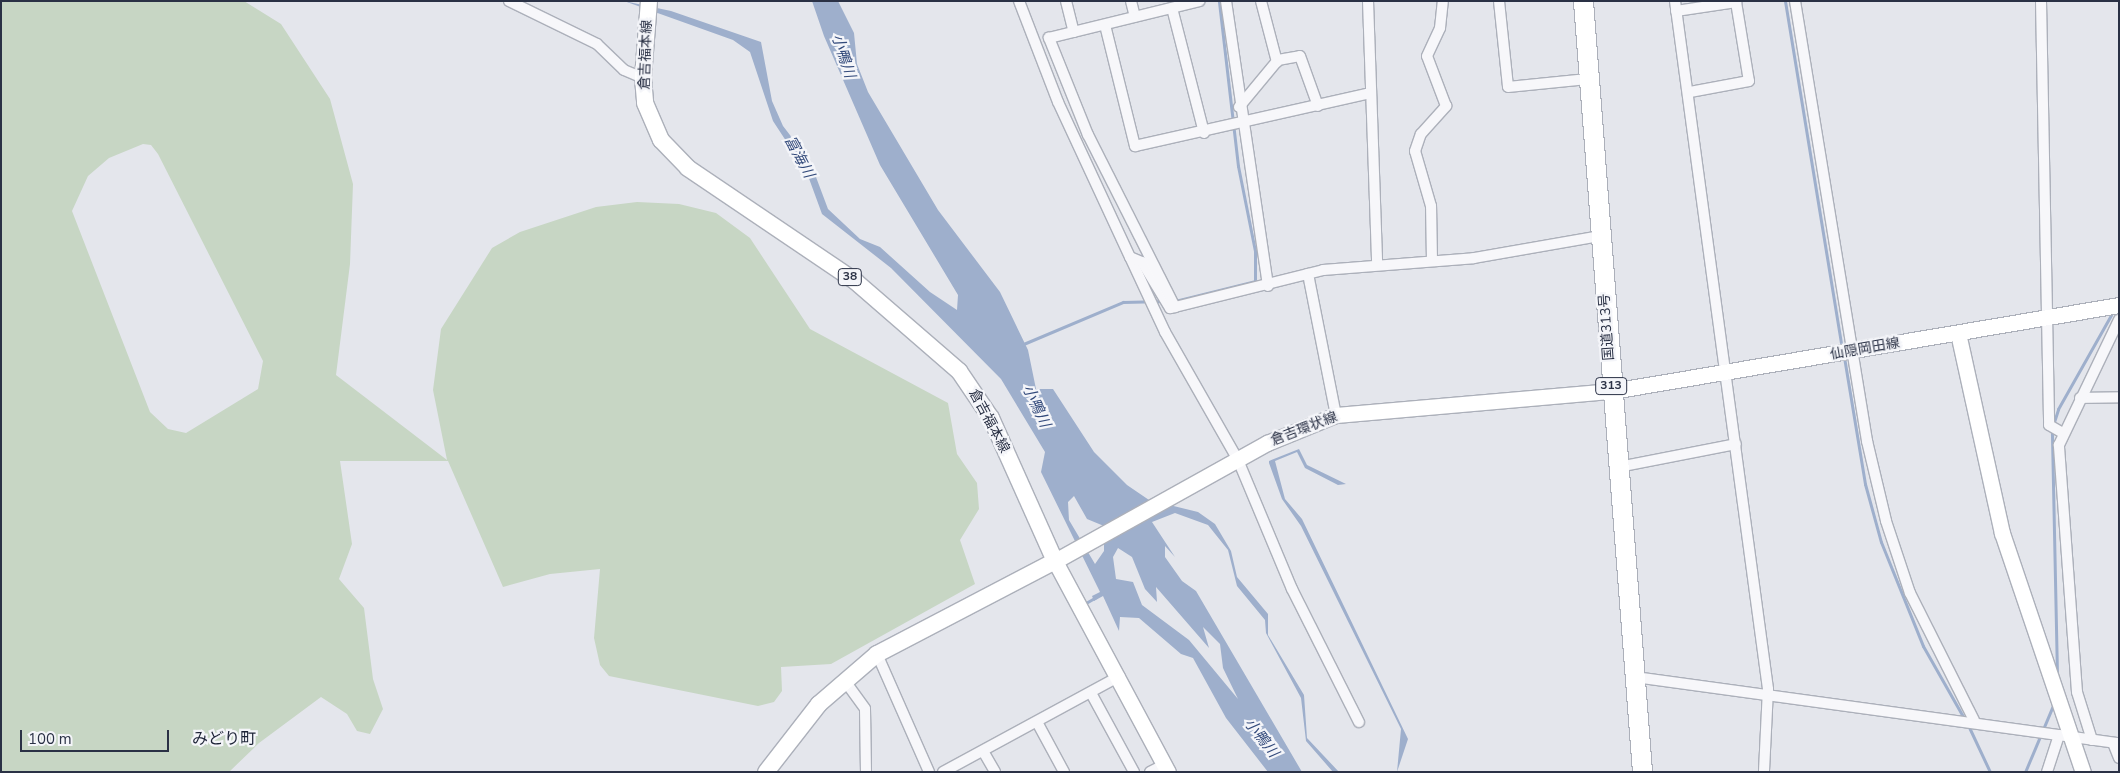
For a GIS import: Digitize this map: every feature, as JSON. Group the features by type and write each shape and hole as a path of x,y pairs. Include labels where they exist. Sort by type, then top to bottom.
{"highway":[{"name":"国道313号","path":"1583,1 1642,772"}],"main road":[{"name":"倉吉福本線","path":"650,1 643,78 652,122 674,155 848,276 959,371 991,418 1055,561"},
{"name":"仙隠岡田線","path":"1612,391 2119,305"},
{"path":"1958,333 2002,533 2060,709 2059,736 2083,772"},
{"name":"倉吉環状線","path":"1055,561 1232,464 1336,415 1612,391"},
{"path":"766,772 798,727 845,681 877,654 1055,561 1120,676 1166,768"}],"street":[{"path":"510,1 597,44 624,70 643,78"},
{"path":"1019,1 1058,102 1165,332 1232,464 1358,722"},
{"path":"1066,1 1074,32"},
{"path":"1131,1 1135,17"},
{"path":"1226,1 1239,107 1268,286"},
{"path":"1261,1 1277,62"},
{"path":"1368,1 1377,264"},
{"path":"1432,261 1430,206 1415,151 1421,134 1446,106 1428,56 1440,28 1443,1"},
{"path":"1500,1 1508,87 1588,79"},
{"path":"1795,1 1846,352 1886,521 1910,593 1971,720"},
{"path":"2041,1 2049,425 2063,433"},
{"path":"1175,307 1088,135 1049,38 1197,2"},
{"path":"1690,92 1749,81 1736,2 1675,6 1690,92 1767,695 1764,772"},
{"path":"1172,8 1204,133"},
{"path":"1105,25 1136,146 1242,126 1371,93"},
{"path":"1239,107 1277,62 1300,56 1318,106"},
{"path":"1130,257 1142,262 1170,308 1268,286 1308,274 1377,264 1432,261 1600,236"},
{"path":"1308,274 1336,415"},
{"path":"2092,740 2077,692 2063,531 2059,445 2063,433 2119,320"},
{"path":"2080,398 2119,397"},
{"path":"1619,467 1736,444"},
{"path":"877,654 929,772"},
{"path":"944,772 1120,676"},
{"path":"1635,677 1944,716 2059,736 2116,743 2119,758"},
{"path":"845,681 865,708 866,772"},
{"path":"1091,693 1134,772"},
{"path":"1037,722 1064,772"},
{"path":"2047,772 2059,736"},
{"path":"983,751 994,772"},
{"path":"1150,772 1166,768"}],"green space":[{"path":"1,1 244,1 281,24 330,99 353,184 350,264 336,375 447,460 433,390 441,329 492,248 520,232 596,207 637,202 679,204 716,213 750,238 810,329 948,403 957,454 977,483 979,509 960,540 975,584 831,664 781,667 782,691 774,702 758,706 609,676 600,665 594,638 600,569 550,574 503,587 448,461 340,461 352,544 339,579 364,608 373,679 383,709 370,734 357,731 347,714 321,697 259,743 229,772 1,772","holes":["143,144 151,145 158,154 263,361 258,389 186,433 168,429 150,412 72,211 88,176 109,158"]}],"water":[{"path":"624,1 671,11 761,42 772,101 783,126 810,161 828,209 860,239 880,247 930,292 957,310 958,295 880,165 824,36 812,1 838,1 854,33 857,64 868,92 938,210 1000,292 1028,350 1036,389 1053,389 1094,452 1127,485 1149,500 1198,512 1215,524 1231,551 1237,577 1268,614 1268,635 1304,695 1307,738 1339,772 1333,772 1306,741 1301,698 1266,633 1265,620 1237,586 1228,550 1208,525 1175,513 1152,522 1175,557 1165,546 1165,557 1182,581 1196,591 1302,772 1268,772 1226,718 1193,658 1181,654 1139,618 1120,617 1119,631 1103,596 1094,601 1092,596 1100,592 1041,472 1045,452 1001,379 891,268 822,214 807,173 773,121 750,52 733,40","holes":["1074,496 1087,519 1104,526 1104,551 1095,564 1069,520 1068,502","1118,548 1132,557 1145,589 1157,602 1156,587 1209,648 1203,627 1220,644 1223,668 1238,699 1189,640 1142,605 1133,582 1116,579 1113,557"]},
{"path":"1299,449 1307,465 1346,484 1338,485 1305,468 1297,452 1275,461 1285,499 1302,519 1408,739 1397,772 1401,729 1301,526 1282,499 1269,463 1269,461"}],"waterway":[{"path":"1175,301 1255,281 1255,251 1238,166 1219,1"},
{"path":"1785,1 1842,348"},
{"path":"1021,345 1123,302 1164,301"},
{"path":"2057,675 2052,428 2058,409 2111,315"},
{"path":"1844,357 1865,484 1881,542 1923,646 1965,720"},
{"path":"1084,604 1096,597"},
{"path":"2025,772 2054,703"},
{"path":"1968,725 1990,772"}],"district":[{"name":"みどり町","path":"224,739"}],"water label":[{"name":"小鴨川","path":"843,56"},
{"name":"富海川","path":"799,157"},
{"name":"小鴨川","path":"1036,406"},
{"name":"小鴨川","path":"1261,738"}]}
